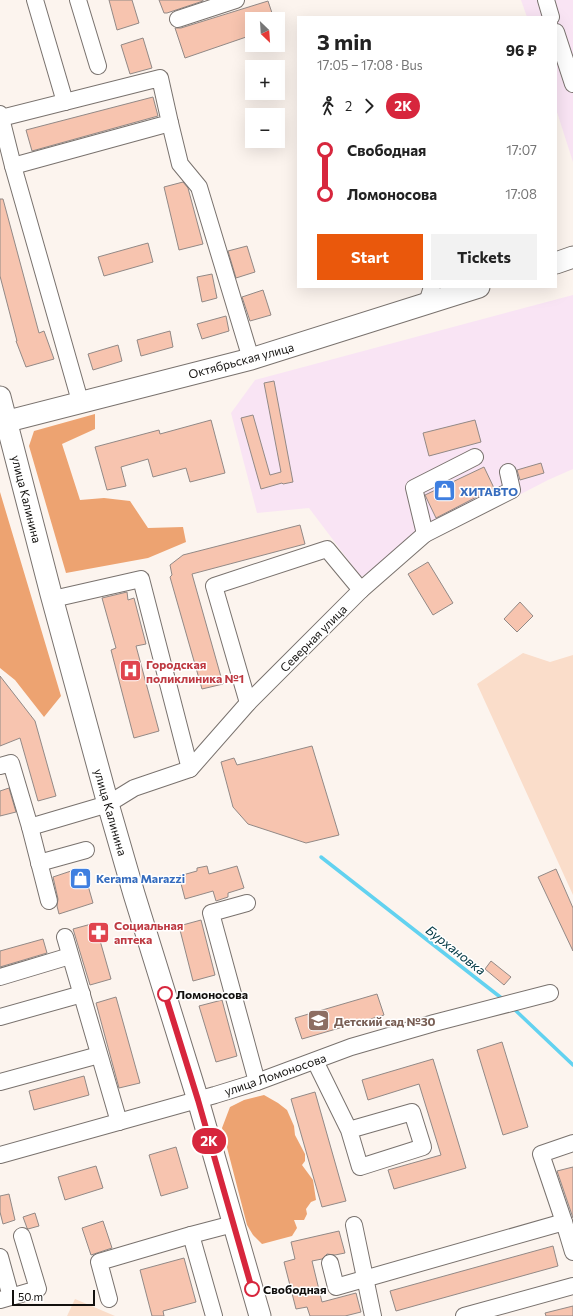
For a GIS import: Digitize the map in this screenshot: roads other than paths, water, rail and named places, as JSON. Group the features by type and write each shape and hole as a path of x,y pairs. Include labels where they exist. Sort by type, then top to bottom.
{"main road":[{"path":"557,263 573,258"},
{"name":"Октябрьская улица","path":"3,422 65,407 80,401 250,359 430,295 473,288"},
{"name":"улица Калинина","path":"0,397 3,422 53,599 108,804 134,894 198,1100 260,1316"}],"street":[{"path":"35,0 65,102"},
{"path":"78,0 98,66"},
{"path":"178,19 236,0"},
{"path":"546,0 551,16"},
{"path":"557,35 573,84"},
{"path":"80,401 0,117 160,78 180,164 199,187 250,359"},
{"path":"14,166 170,123"},
{"path":"425,534 414,488 476,457"},
{"name":"Северная улица","path":"30,827 108,804 134,788 190,769 248,703 361,590 425,534 512,490 508,472"},
{"path":"248,703 214,586 327,550 361,590"},
{"path":"53,599 141,579 190,769"},
{"path":"0,766 11,763 30,827 49,901"},
{"path":"39,863 86,850"},
{"path":"247,903 211,913 257,1082"},
{"path":"65,937 118,1122"},
{"path":"0,976 70,956"},
{"name":"улица Ломоносова","path":"0,1155 257,1082 352,1047 434,1023 550,993"},
{"path":"0,1017 82,994"},
{"path":"0,1082 99,1055"},
{"path":"315,1061 349,1130 360,1167 423,1147 412,1112 349,1130"},
{"path":"573,1143 541,1154 573,1252"},
{"path":"330,1263 336,1286 564,1222"},
{"path":"109,1299 99,1262 233,1224"},
{"path":"354,1225 373,1316"},
{"path":"191,1235 214,1316"},
{"path":"0,1257 6,1299 38,1289 22,1236"},
{"path":"464,1316 573,1286"}],"waterway":[{"name":"Бурхановка","path":"321,857 504,1000"},
{"name":"Бурхановка","path":"513,1008 573,1065"}],"place":[{"name":"ХИТАВТО","path":"444,491"},
{"name":"Городская поликлиника №1","path":"130,671"},
{"name":"Kerama Marazzi","path":"80,878"},
{"name":"Социальная аптека","path":"98,932"},
{"name":"Ломоносова","path":"165,994"},
{"name":"Детский сад №30","path":"318,1021"},
{"name":"Свободная","path":"252,1289"}]}
